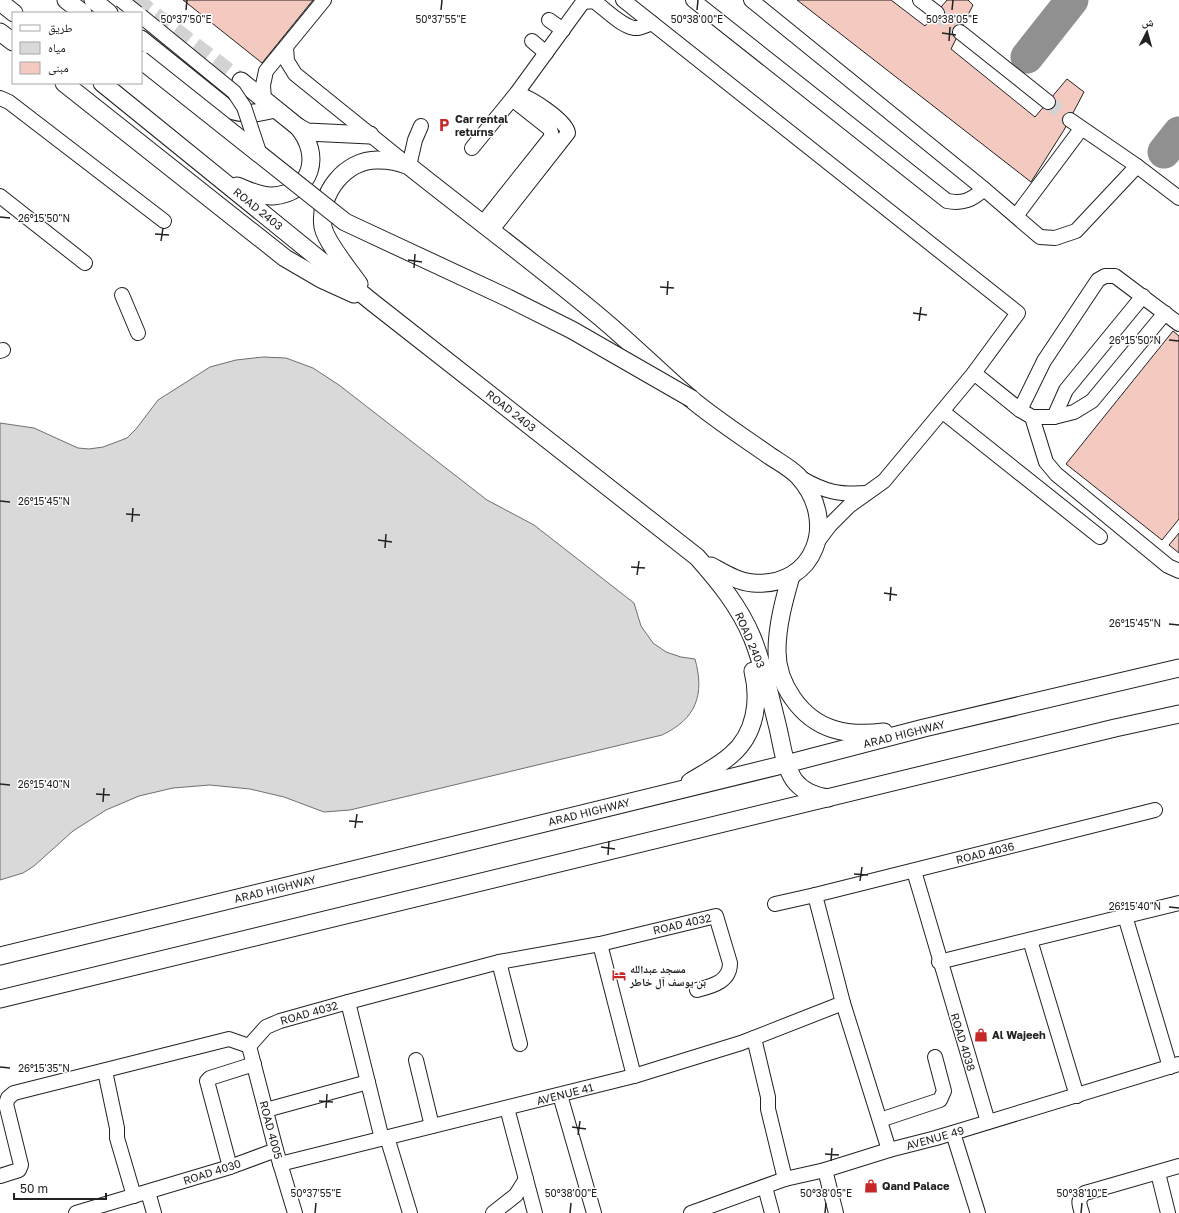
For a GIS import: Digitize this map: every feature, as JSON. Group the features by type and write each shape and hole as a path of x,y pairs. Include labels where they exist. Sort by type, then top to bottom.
{"main road":[{"path":"66,0 82,12"},
{"path":"93,0 109,12"},
{"path":"111,12 122,0"},
{"path":"0,2 13,12"},
{"path":"0,32 12,42"},
{"path":"142,40 228,109 242,114 250,114 270,104"},
{"path":"142,61 212,117 259,152 345,222 508,298 572,330 692,399"},
{"path":"226,182 271,196 292,191 300,185 307,176 311,166 312,156 310,145 305,135 298,127 241,81"},
{"path":"65,84 285,258 321,280 372,302"},
{"name":"ROAD 2403","path":"103,84 226,182 372,302 697,557 721,584 740,612 752,637 764,672 786,764 790,773 802,788 810,793 829,798"},
{"path":"298,127 307,132 370,135"},
{"path":"372,302 333,247 324,228 323,210 329,191 341,174 358,164 378,159 398,162 409,166 602,319 692,399 798,476 816,503 820,520 818,541 807,562 791,576 771,583 752,584 730,577 697,557"},
{"path":"791,576 779,626 777,652 779,669 785,686 794,700 806,713 833,729 878,733 924,728"},
{"path":"675,791 732,755 744,742 753,722 757,702 756,685 750,652 752,637"},
{"name":"ARAD HIGHWAY","path":"0,956 786,764 924,728 1179,668"},
{"path":"0,1000 1115,728 1179,714"}],"street":[{"path":"122,0 136,12"},
{"path":"270,104 263,85 266,71 324,0"},
{"path":"623,0 1018,313 943,412 884,481 849,506 830,525 818,541"},
{"path":"693,0 947,201 957,203 967,201 977,196 984,189"},
{"path":"751,0 984,189 1040,237 1055,238 1069,235 1076,231 1137,166"},
{"path":"920,0 937,13"},
{"path":"472,148 514,97 584,2 594,1 624,23 634,28 644,27 652,23"},
{"path":"142,17 234,92 244,107 259,152"},
{"path":"548,20 563,30"},
{"path":"960,32 1048,102"},
{"path":"532,41 546,53"},
{"path":"0,42 12,43"},
{"path":"286,47 287,61 295,74 409,166 415,140 421,126"},
{"path":"241,81 266,71"},
{"path":"486,227 568,133 565,126 535,101 526,96 514,97"},
{"path":"0,98 9,102 164,221"},
{"path":"1070,120 1137,166 1179,198"},
{"path":"1016,216 1082,129"},
{"path":"0,196 85,264"},
{"path":"1026,414 1044,361 1098,280 1105,276 1115,276 1179,324"},
{"path":"122,295 138,333"},
{"path":"1054,417 1066,390 1143,296"},
{"path":"1026,414 1054,417 1074,412 1092,401 1165,313"},
{"path":"974,373 1026,414 1046,462 1056,474 1168,566 1179,571"},
{"path":"943,412 1100,537"},
{"path":"798,476 816,487 835,493 869,493"},
{"name":"ROAD 4036","path":"775,904 914,871 1155,810"},
{"name":"ROAD 4038","path":"914,871 939,962 988,1122"},
{"path":"815,895 843,1003 889,1150"},
{"path":"939,962 1179,903"},
{"name":"ROAD 4032","path":"250,1046 266,1027 280,1021 348,1002 499,962 600,944 716,916 730,963 730,968 724,979 719,983 697,990"},
{"path":"1125,916 1175,1065"},
{"path":"1030,940 1077,1096"},
{"path":"600,944 634,1076"},
{"path":"499,962 520,1044"},
{"path":"348,1002 384,1138 410,1213"},
{"name":"AVENUE 41","path":"280,1164 634,1076 754,1038 843,1003"},
{"path":"754,1038 767,1092 768,1110 785,1179"},
{"path":"0,1176 20,1170 21,1165 6,1104 8,1098 14,1093 229,1039 250,1046"},
{"name":"ROAD 4005","path":"250,1046 276,1150 295,1213"},
{"path":"880,1120 940,1100 944,1091 935,1057"},
{"path":"416,1060 432,1126"},
{"path":"230,1167 207,1081 210,1078 254,1064"},
{"name":"AVENUE 49","path":"691,1213 785,1179 826,1170 889,1150 953,1133 1175,1065"},
{"path":"105,1071 117,1128 117,1138 134,1196"},
{"path":"266,1110 368,1082"},
{"path":"560,1095 594,1213"},
{"path":"507,1108 535,1213"},
{"path":"953,1133 978,1213"},
{"name":"ROAD 4030","path":"76,1213 230,1167 276,1150"},
{"path":"1082,1213 1079,1203 1080,1197 1085,1193 1158,1174 1179,1166"},
{"path":"826,1170 836,1213"},
{"path":"1158,1174 1168,1213"},
{"path":"493,1213 516,1194 526,1179"},
{"path":"765,1187 772,1213"},
{"path":"148,1192 154,1213"}],"water":[{"path":"263,357 286,358 313,368 339,385 487,500 534,525 634,603 641,626 653,643 666,652 681,657 695,659 699,684 695,704 683,721 674,729 662,735 350,810 324,812 284,797 250,789 210,785 173,788 139,796 106,810 73,831 34,866 23,873 0,880 0,423 34,428 78,448 89,449 103,447 127,438 136,429 158,400 210,367 236,360"}],"building":[{"path":"183,0 313,0 262,63"},
{"path":"797,0 891,0 925,26 947,0 968,0 973,5 951,49 1035,117 1067,79 1084,92 1064,130 1031,182"},
{"path":"1173,331 1179,336 1179,519 1162,540 1066,464"},
{"path":"1179,533 1179,553 1169,545"}],"taxiway":[{"path":"1027,57 1072,0"},
{"path":"1164,152 1179,133"}],"tunnel":[{"path":"135,0 241,81"},
{"path":"937,13 960,32"},
{"path":"1048,102 1070,120"}],"place":[{"name":"Car rental returns","path":"444,125"},
{"name":"مسجد عبدالله بن يوسف آل خاطر","path":"619,975"},
{"name":"Al Wajeeh","path":"981,1035"},
{"name":"Qand Palace","path":"871,1186"}]}
